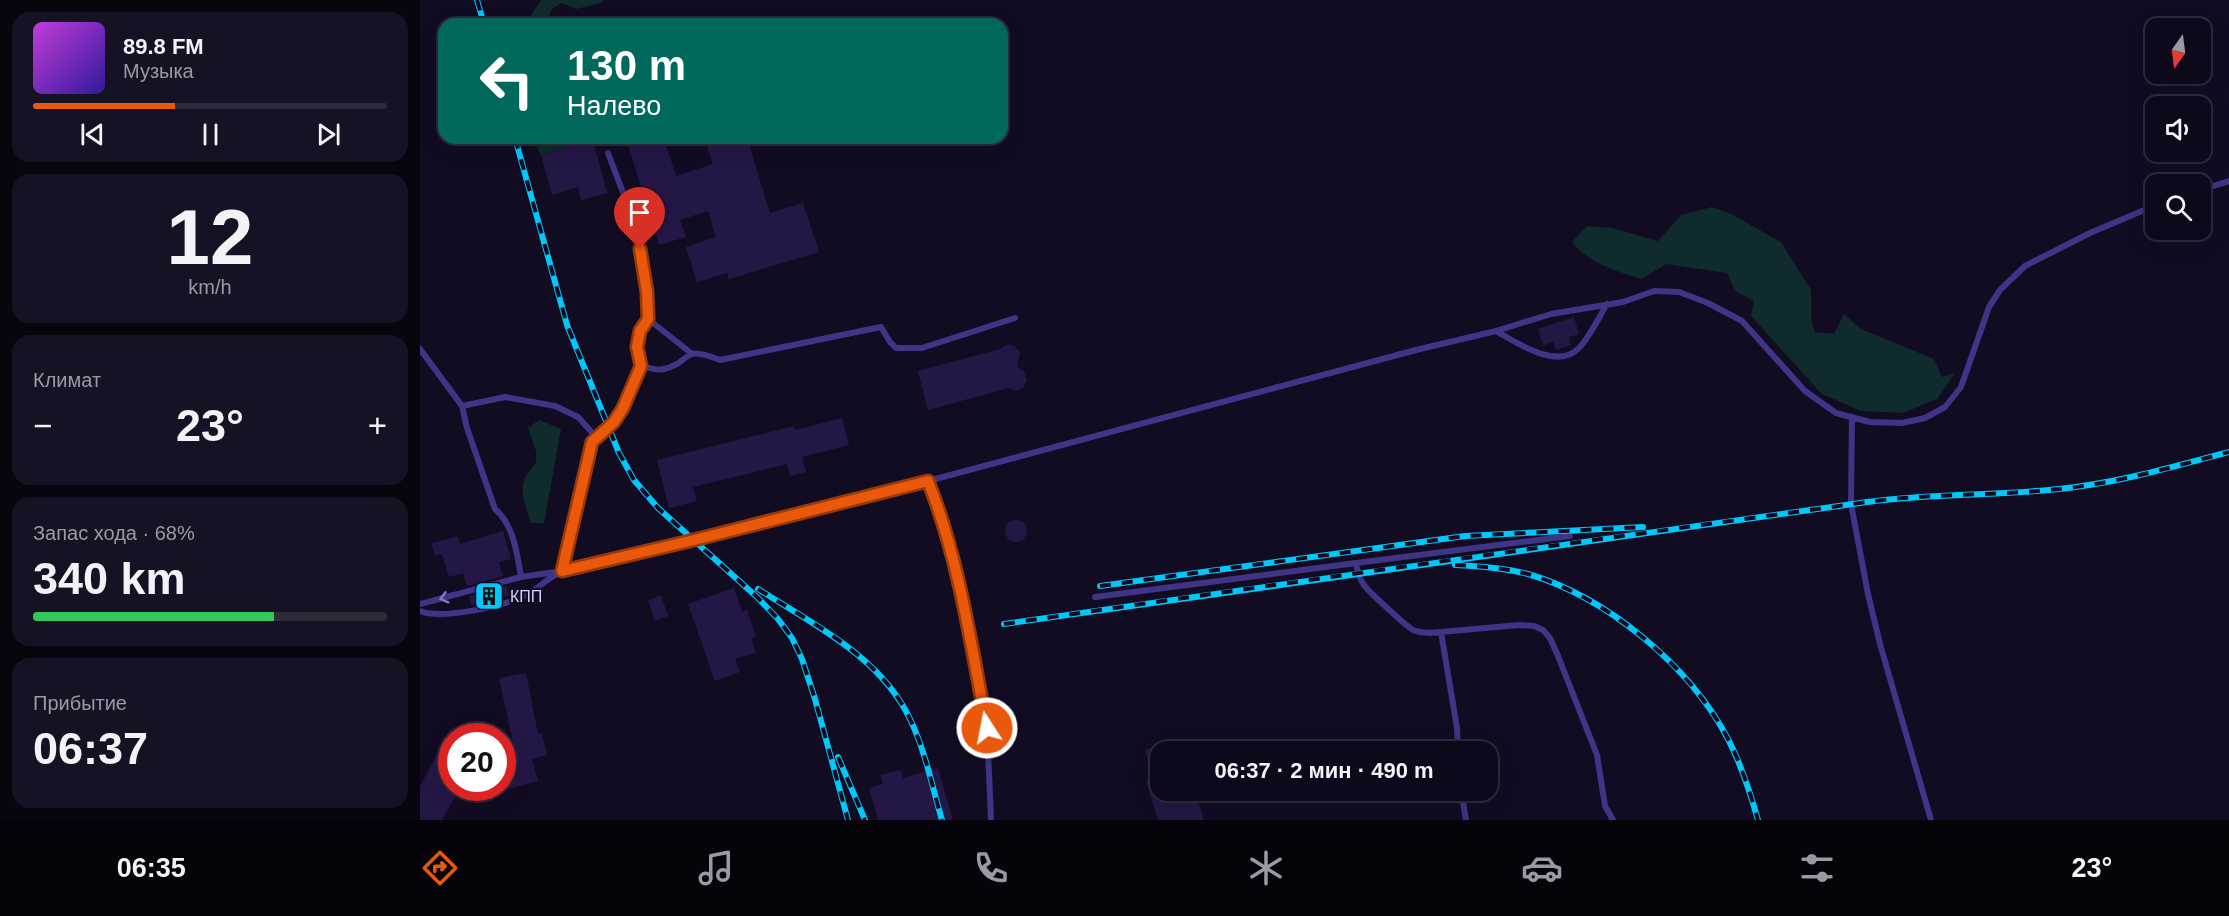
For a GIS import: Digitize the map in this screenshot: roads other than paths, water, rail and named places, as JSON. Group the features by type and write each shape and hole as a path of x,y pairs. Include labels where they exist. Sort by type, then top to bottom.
{"lane":[{"path":"420,611 426,614 459,613 522,597 562,571 592,442 618,416 641,366 637,347 640,331 648,319 647,292 636,227 608,153"},
{"path":"2211,187 2229,181"},
{"path":"420,604 521,577 562,571 694,540 928,481 1404,353 1496,331 1551,314 1623,302 1654,291 1679,292 1708,303 1742,321 1805,391 1836,413 1870,422 1902,423 1925,418 1945,407 1961,387 1989,307 2000,290 2025,266 2090,233 2145,210"},
{"path":"1496,331 1550,357 1566,355 1578,350 1607,304"},
{"path":"641,366 662,370 676,364 691,353 702,353 720,360 881,327 896,348 922,348 1015,318"},
{"path":"648,319 691,353"},
{"path":"420,349 462,406 467,428 495,509 501,514 511,533 521,577"},
{"path":"462,406 505,397 555,406 578,417 596,437"},
{"path":"1852,417 1851,504 1868,594 1880,644 1931,820"},
{"path":"928,481 940,509 963,601 987,728 991,820"},
{"path":"1095,597 1570,536"},
{"path":"1356,563 1357,572 1364,585 1406,625 1421,632 1519,625 1534,626 1543,630 1550,638 1558,656 1597,755 1605,806 1613,820"},
{"path":"1441,632 1458,741"},
{"path":"1463,801 1466,820"}],"railway":[{"path":"477,0 482,18"},
{"path":"517,144 567,325 619,453 634,480 658,508 757,597 792,638 802,659 815,699 848,820"},
{"path":"1004,624 1867,502 2081,486 2145,474 2229,452"},
{"path":"1100,586 1465,536 1643,527"},
{"path":"1455,565 1519,572 1558,585 1616,617 1643,638 1669,661 1712,712 1737,758 1758,820"},
{"path":"758,589 823,629 864,660 882,677 910,719 928,768 942,820"},
{"path":"838,757 865,820"}],"place":[{"name":"КПП","path":"489,596"}]}
